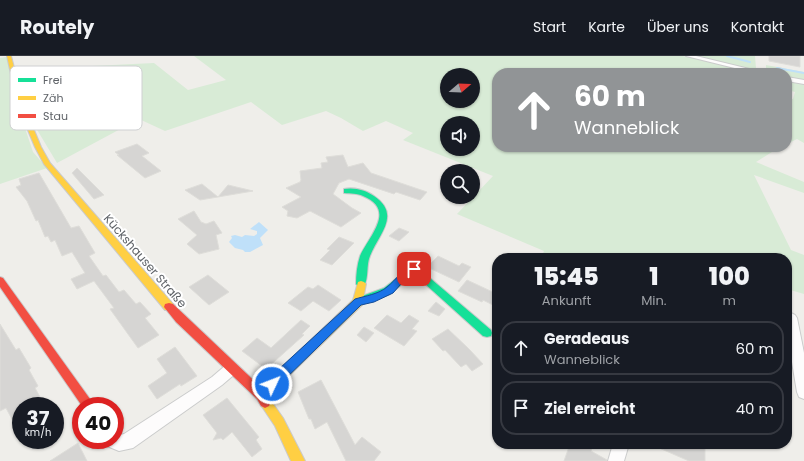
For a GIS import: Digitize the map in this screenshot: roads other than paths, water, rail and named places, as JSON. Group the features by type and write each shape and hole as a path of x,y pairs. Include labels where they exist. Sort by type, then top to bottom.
{"street":[{"name":"Kückshauser Straße","path":"8,56 11,66"},
{"path":"689,56 741,68"},
{"path":"792,80 804,82"},
{"name":"Kückshauser Straße","path":"31,130 47,164 97,224 180,319 261,395 279,422 298,461"},
{"path":"347,191 360,192 372,197 378,203 382,211 383,222 364,260 362,284 358,302"},
{"path":"261,395 358,302 371,299 390,290 407,272 414,269 487,333"},
{"path":"0,280 83,397"},
{"path":"792,324 804,392"},
{"path":"124,443 232,369"},
{"path":"616,461 620,449"}],"water":[{"path":"259,222 268,230 260,238 263,245 250,252 245,252 235,248 229,242 232,238 231,236 235,235 242,237 245,235 254,236 257,234 257,231 250,229"}],"waterway":[{"path":"727,56 750,62"},
{"path":"792,71 804,73"}]}
